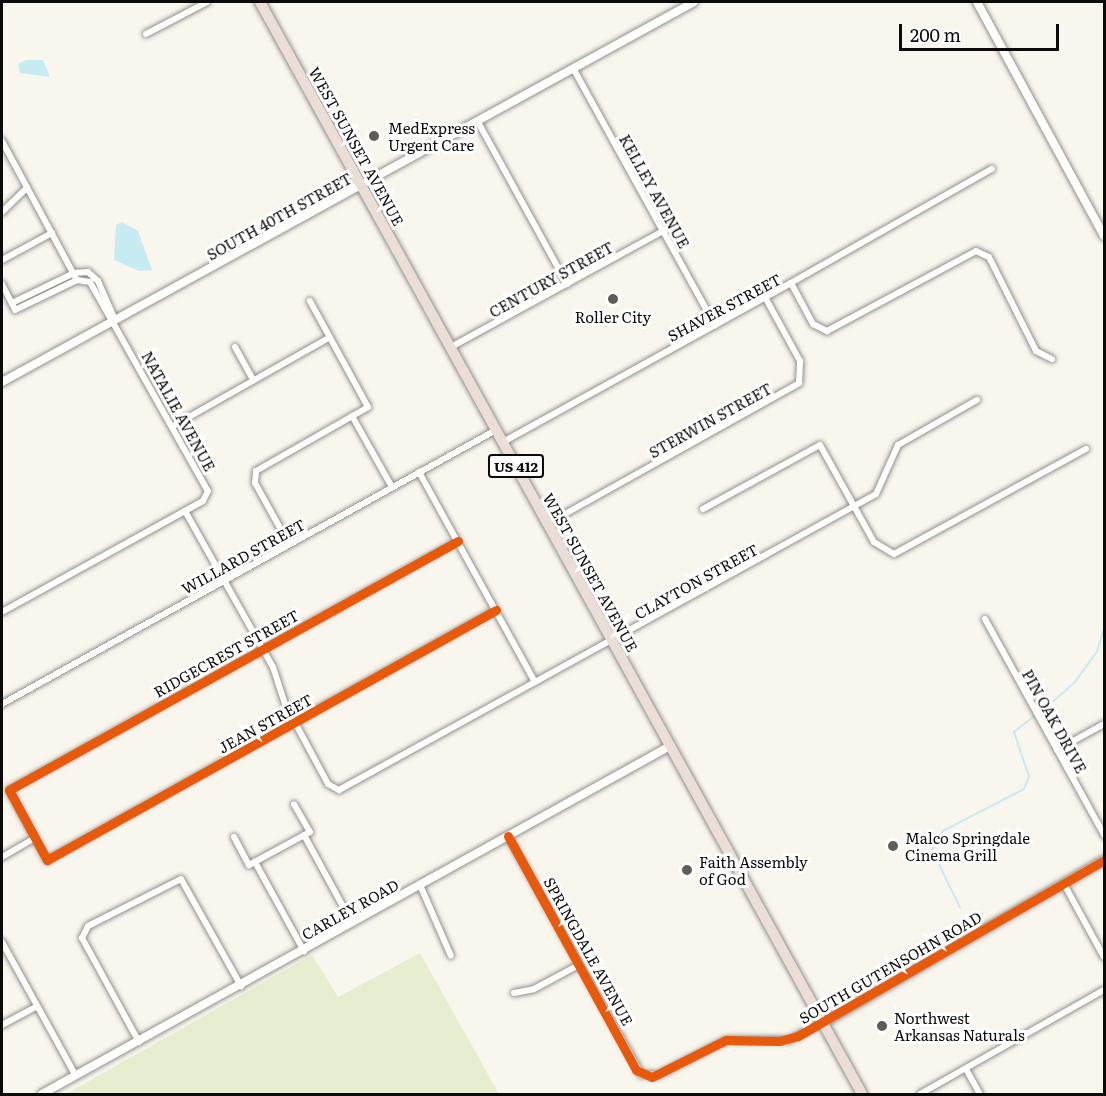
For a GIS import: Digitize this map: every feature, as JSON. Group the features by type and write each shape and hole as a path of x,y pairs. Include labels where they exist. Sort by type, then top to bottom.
{"highway":[{"name":"WEST SUNSET AVENUE","path":"260,2 862,1095"}],"street":[{"path":"146,34 207,2"},
{"name":"SOUTH 40TH STREET","path":"2,382 694,2"},
{"path":"977,2 1104,236"},
{"name":"KELLEY AVENUE","path":"573,68 715,325"},
{"path":"478,122 567,284"},
{"path":"2,144 77,280"},
{"path":"790,283 992,169"},
{"path":"2,212 27,188"},
{"name":"CENTURY STREET","path":"451,347 663,231"},
{"path":"2,260 52,233"},
{"name":"SHAVER STREET","path":"503,442 790,283 813,324 827,331 983,252 1036,351 1052,359"},
{"path":"12,303 74,273 94,275 115,320"},
{"path":"2,284 15,310 77,280 90,282 115,320"},
{"name":"STERWIN STREET","path":"547,524 799,383 800,361 765,297"},
{"path":"290,544 254,475 368,407 310,301"},
{"name":"NATALIE AVENUE","path":"115,320 208,491 185,511"},
{"path":"173,426 330,337"},
{"path":"235,346 253,380"},
{"name":"CLAYTON STREET","path":"295,723 336,790 854,507 883,485 898,445 977,400"},
{"path":"352,416 392,487"},
{"name":"WILLARD STREET","path":"2,704 496,430"},
{"path":"703,509 820,445 874,542 894,554 1086,449"},
{"path":"420,472 535,682"},
{"path":"2,612 185,511 263,650 295,723"},
{"name":"RIDGECREST STREET","path":"35,838 9,790 458,541"},
{"name":"JEAN STREET","path":"35,838 47,860 496,610"},
{"name":"PIN OAK DRIVE","path":"985,619 1104,836"},
{"path":"1057,750 1104,724"},
{"name":"CARLEY ROAD","path":"42,1095 670,746"},
{"path":"234,837 249,865 304,836 310,832 294,804"},
{"path":"304,836 352,923"},
{"name":"SPRINGDALE AVENUE","path":"508,836 636,1070 646,1076"},
{"path":"2,857 35,838"},
{"name":"SOUTH GUTENSOHN ROAD","path":"646,1076 719,1043 789,1040 823,1023 1104,860"},
{"path":"255,862 304,951"},
{"path":"139,1043 82,938 88,926 181,879 241,986"},
{"path":"1064,884 1104,957"},
{"path":"420,885 451,956"},
{"path":"2,942 76,1076"},
{"path":"514,993 534,989 579,964"},
{"path":"920,1095 1104,990"},
{"path":"2,1025 37,1005"},
{"path":"966,1069 980,1095"}],"green space":[{"path":"420,953 499,1094 66,1094 312,955 338,997"}],"water":[{"path":"26,60 43,60 50,77 20,73 18,64"},
{"path":"122,222 138,231 152,270 139,271 114,260 116,225"}],"waterway":[{"path":"1040,713 1075,682 1097,652 1104,629"},
{"path":"960,908 932,850 943,831 1024,789 1029,777 1014,732 1036,715"}],"cycle path":[{"path":"458,541 9,790 47,860 496,610"},
{"path":"508,836 636,1070 652,1077 726,1040 779,1041 798,1036 1104,860"}],"place":[{"name":"MedExpress Urgent Care","path":"374,136"},
{"name":"Roller City","path":"613,299"},
{"name":"Malco Springdale Cinema Grill","path":"893,846"},
{"name":"Faith Assembly of God","path":"687,870"},
{"name":"Northwest Arkansas Naturals","path":"882,1026"}]}
